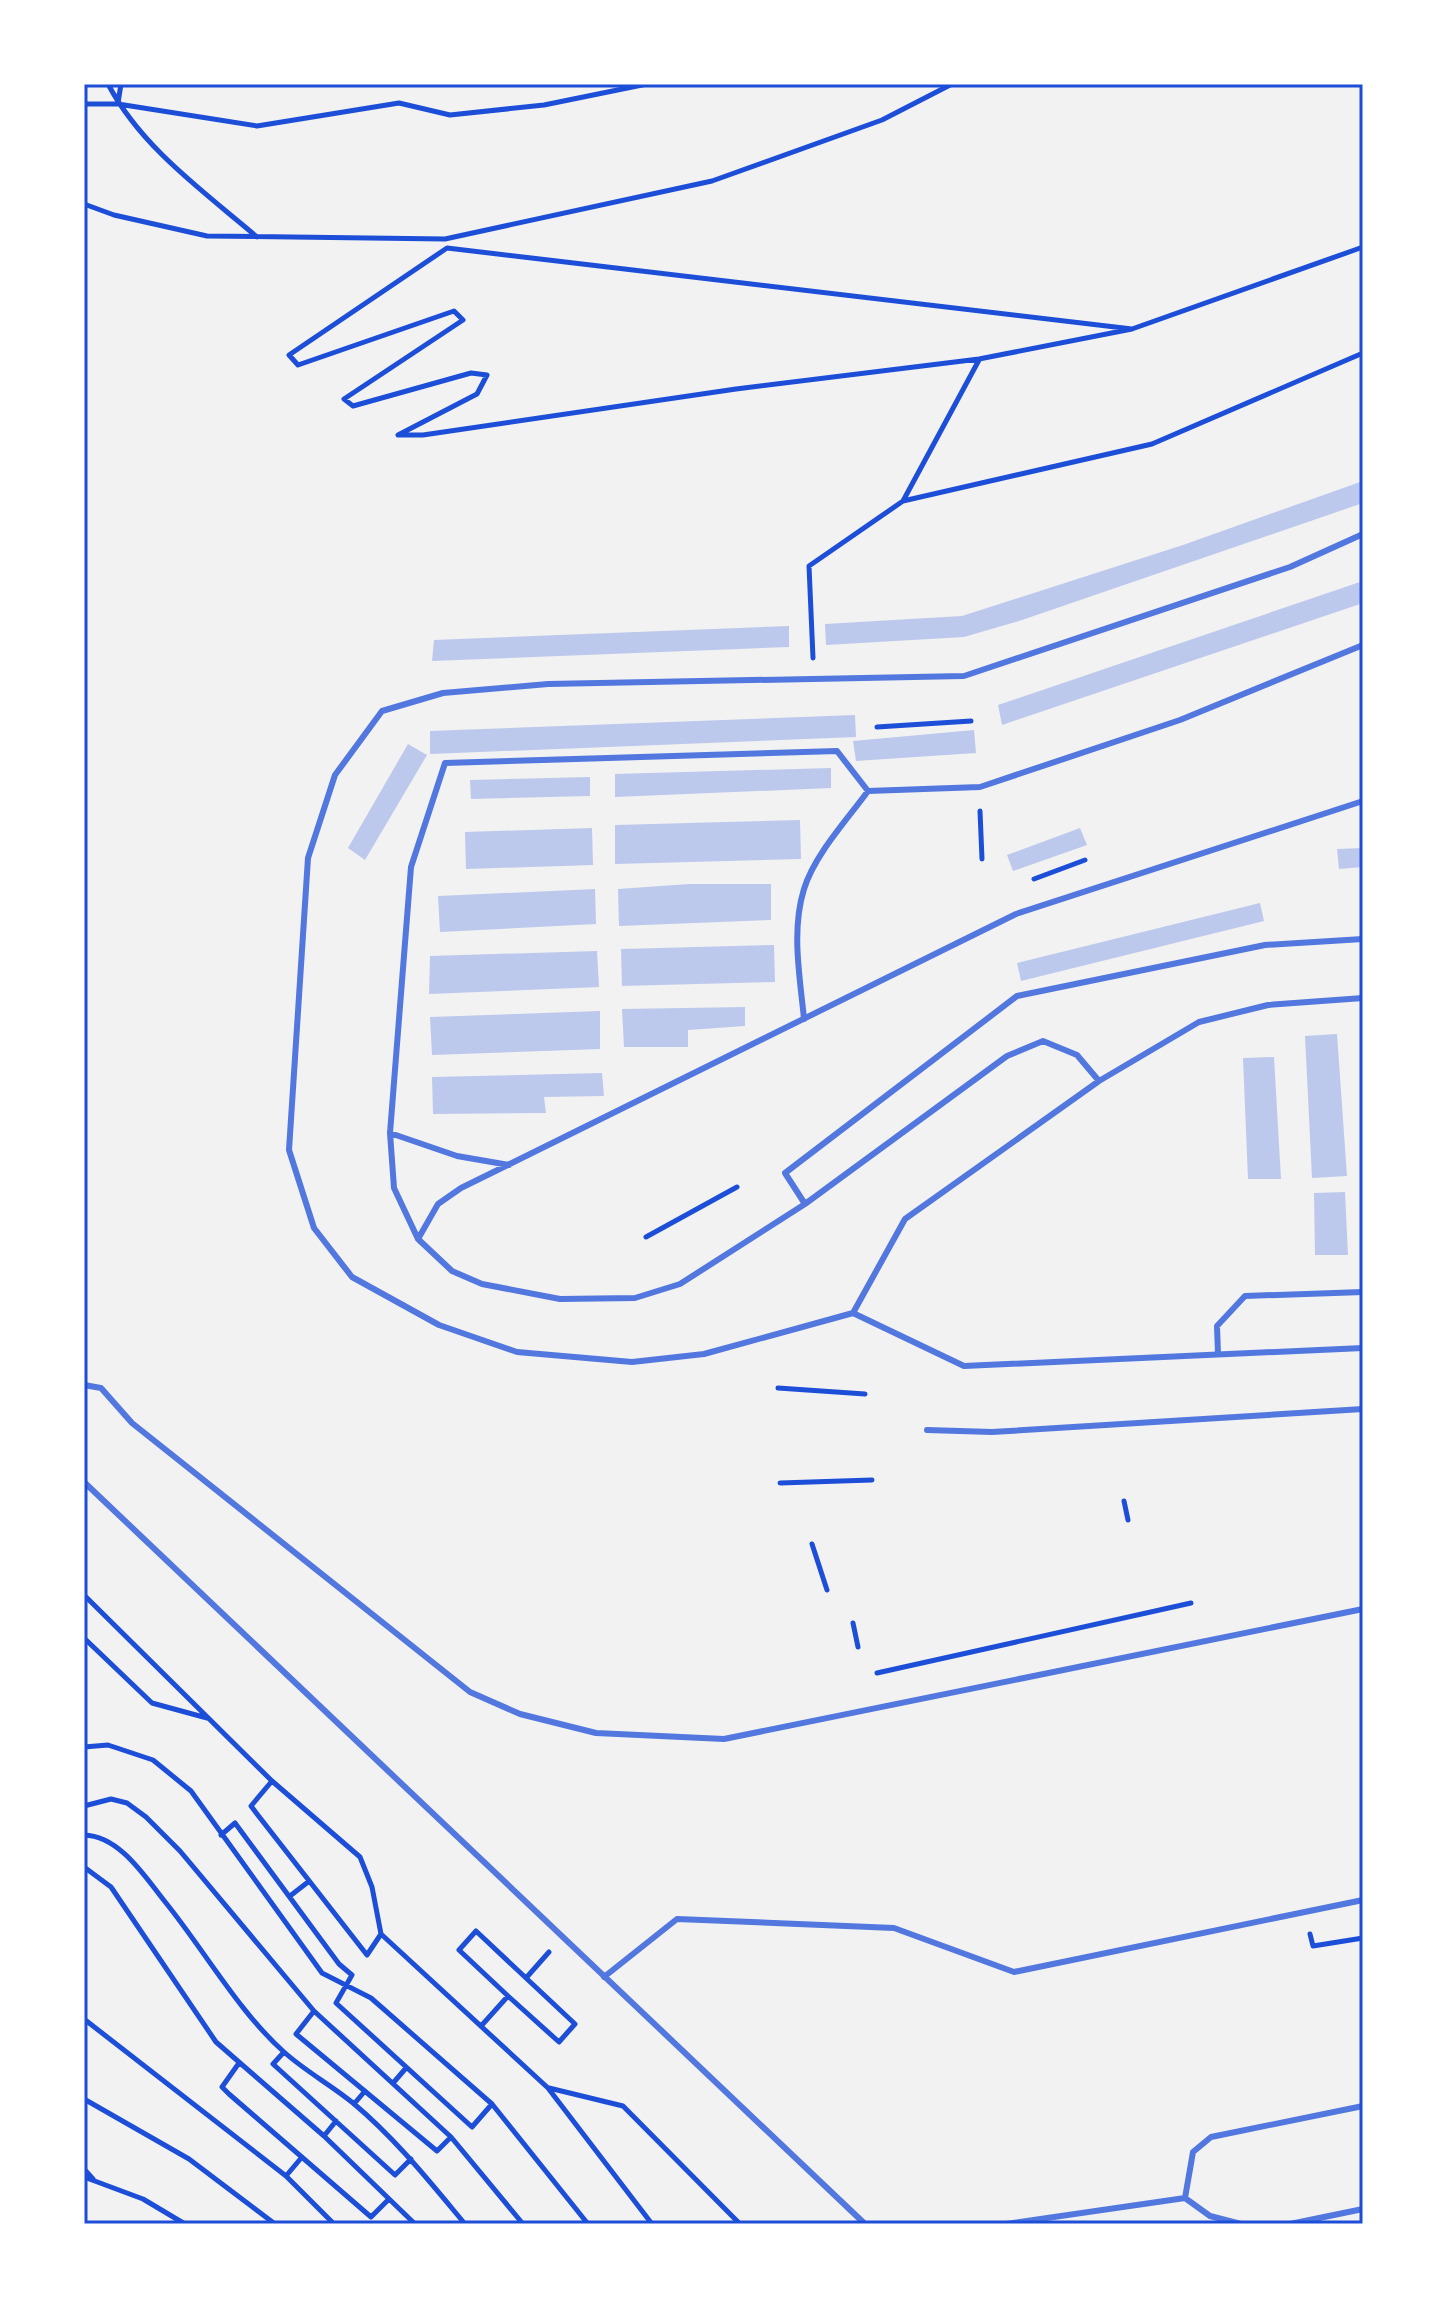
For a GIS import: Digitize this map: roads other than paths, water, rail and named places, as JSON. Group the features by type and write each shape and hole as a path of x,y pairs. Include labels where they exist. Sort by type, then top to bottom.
{"lane":[{"path":"1363,534 1290,567 964,676 548,684 443,693 382,711 335,775 308,858 289,1150 314,1228 352,1277 439,1325 517,1352 632,1362 704,1354 853,1313 964,1366 1363,1348"},
{"path":"868,791 980,787 1180,720 1363,645"},
{"path":"868,791 837,751 445,763 411,867 390,1133 394,1188 418,1239 432,1256 452,1271 482,1284 560,1299 635,1298 680,1284 805,1204 1007,1056 1043,1041 1077,1055 1099,1081"},
{"path":"804,1019 797,943 805,888 830,843 868,791"},
{"path":"418,1239 438,1204 509,1165 1016,914 1363,801"},
{"path":"805,1204 785,1173 1017,996 1265,945 1363,939"},
{"path":"853,1313 905,1219 1099,1081 1199,1022 1268,1005 1363,998"},
{"path":"390,1133 457,1156 509,1165"},
{"path":"1218,1354 1217,1326 1245,1296 1363,1292"},
{"path":"84,1385 101,1388 132,1423 470,1692 520,1714 596,1733 724,1739 1363,1609"},
{"path":"927,1430 992,1432 1363,1409"},
{"path":"84,1482 865,2224"},
{"path":"604,1977 677,1919 894,1928 1014,1972 1363,1900"},
{"path":"1185,2198 1193,2152 1211,2137 1363,2106"},
{"path":"1006,2224 1185,2198 1210,2216 1241,2224"},
{"path":"1290,2224 1363,2209"}]}
